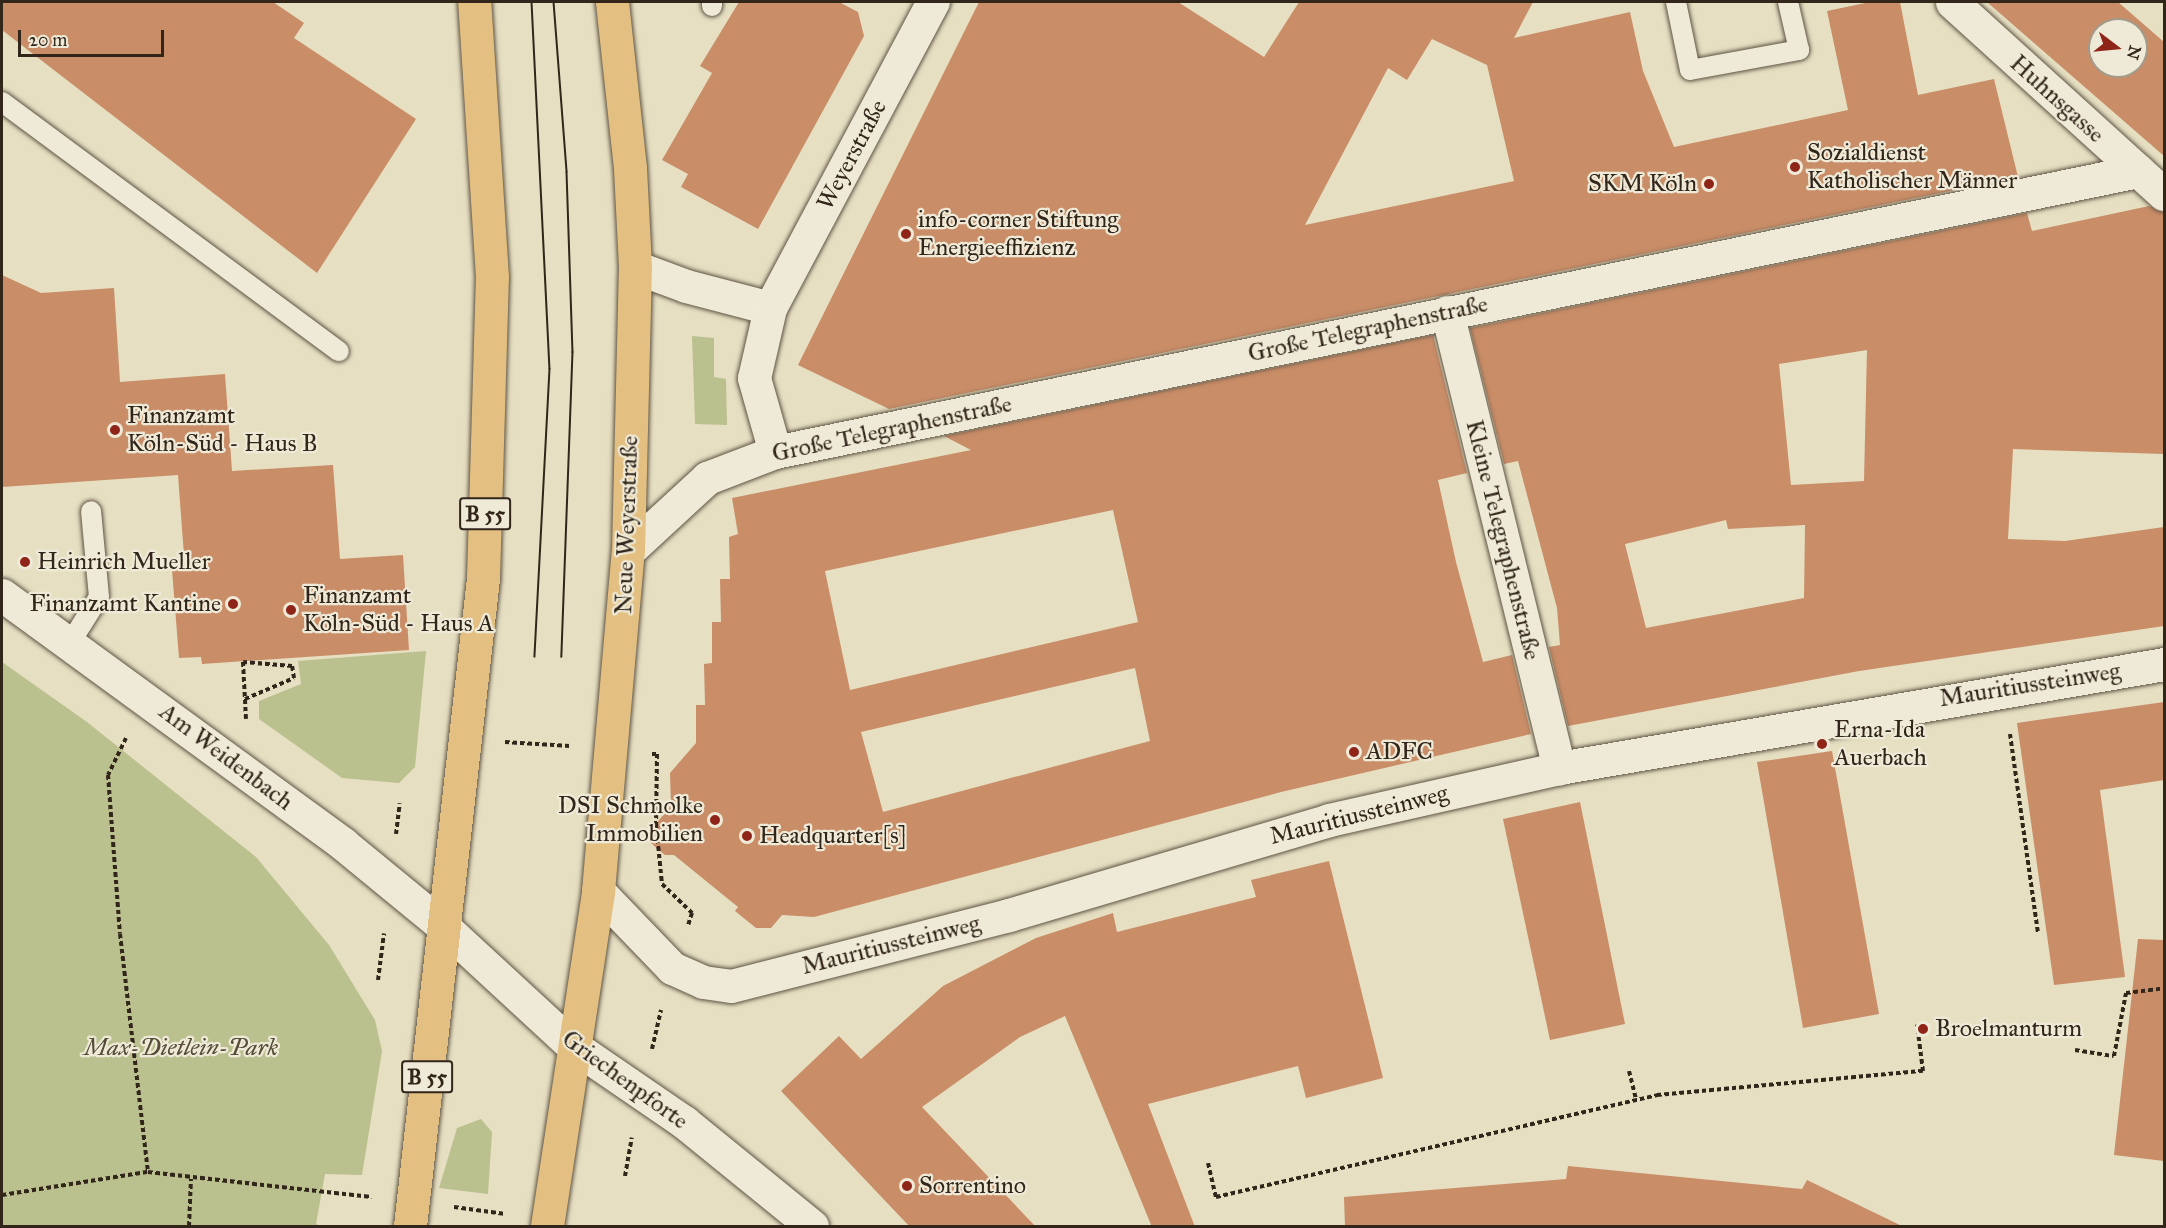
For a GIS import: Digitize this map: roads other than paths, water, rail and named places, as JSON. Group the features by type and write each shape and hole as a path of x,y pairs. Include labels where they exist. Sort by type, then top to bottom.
{"main road":[{"name":"B 55","path":"410,1227 483,578 492,277 474,2"},
{"name":"Neue Weyerstraße","path":"547,1227 598,891 628,551 634,267 630,168 612,2"}],"street":[{"name":"Huhnsgasse","path":"1952,2 2164,194"},
{"name":"Weyerstraße","path":"775,452 754,378 770,308 924,5"},
{"name":"Große Telegraphenstraße","path":"628,551 707,478 775,452 2138,171"},
{"path":"634,267 686,286 770,308"},
{"name":"Kleine Telegraphenstraße","path":"1447,312 1559,768"},
{"name":"Am Weidenbach","path":"2,596 146,697 343,844 444,927"},
{"name":"Mauritiussteinweg","path":"598,891 672,968 703,982 731,986 1009,915 1329,820 1559,768 2004,688 2164,664"},
{"name":"Griechenpforte","path":"444,927 573,1046 684,1122 812,1227"}],"lane":[{"path":"1676,2 1690,70 1799,50 1788,2"},
{"path":"2,102 339,351"},
{"path":"70,643 99,597 91,511"}],"tram line":[{"path":"532,2 550,369 535,657"},
{"path":"554,2 567,172 573,352 562,657"}],"place":[{"name":"Sozialdienst Katholischer Männer","path":"1795,167"},
{"name":"SKM Köln","path":"1709,184"},
{"name":"info-corner Stiftung Energieeffizienz","path":"906,234"},
{"name":"Finanzamt Köln-Süd - Haus B","path":"115,430"},
{"name":"Heinrich Mueller","path":"25,562"},
{"name":"Finanzamt Kantine","path":"233,604"},
{"name":"Finanzamt Köln-Süd - Haus A","path":"291,610"},
{"name":"Erna-Ida Auerbach","path":"1822,744"},
{"name":"ADFC","path":"1354,752"},
{"name":"DSI Schmolke Immobilien","path":"715,820"},
{"name":"Headquarter[s]","path":"747,836"},
{"name":"Broelmanturm","path":"1923,1029"},
{"name":"Sorrentino","path":"907,1186"}],"park label":[{"name":"Max-Dietlein-Park","path":"181,1048"}]}
